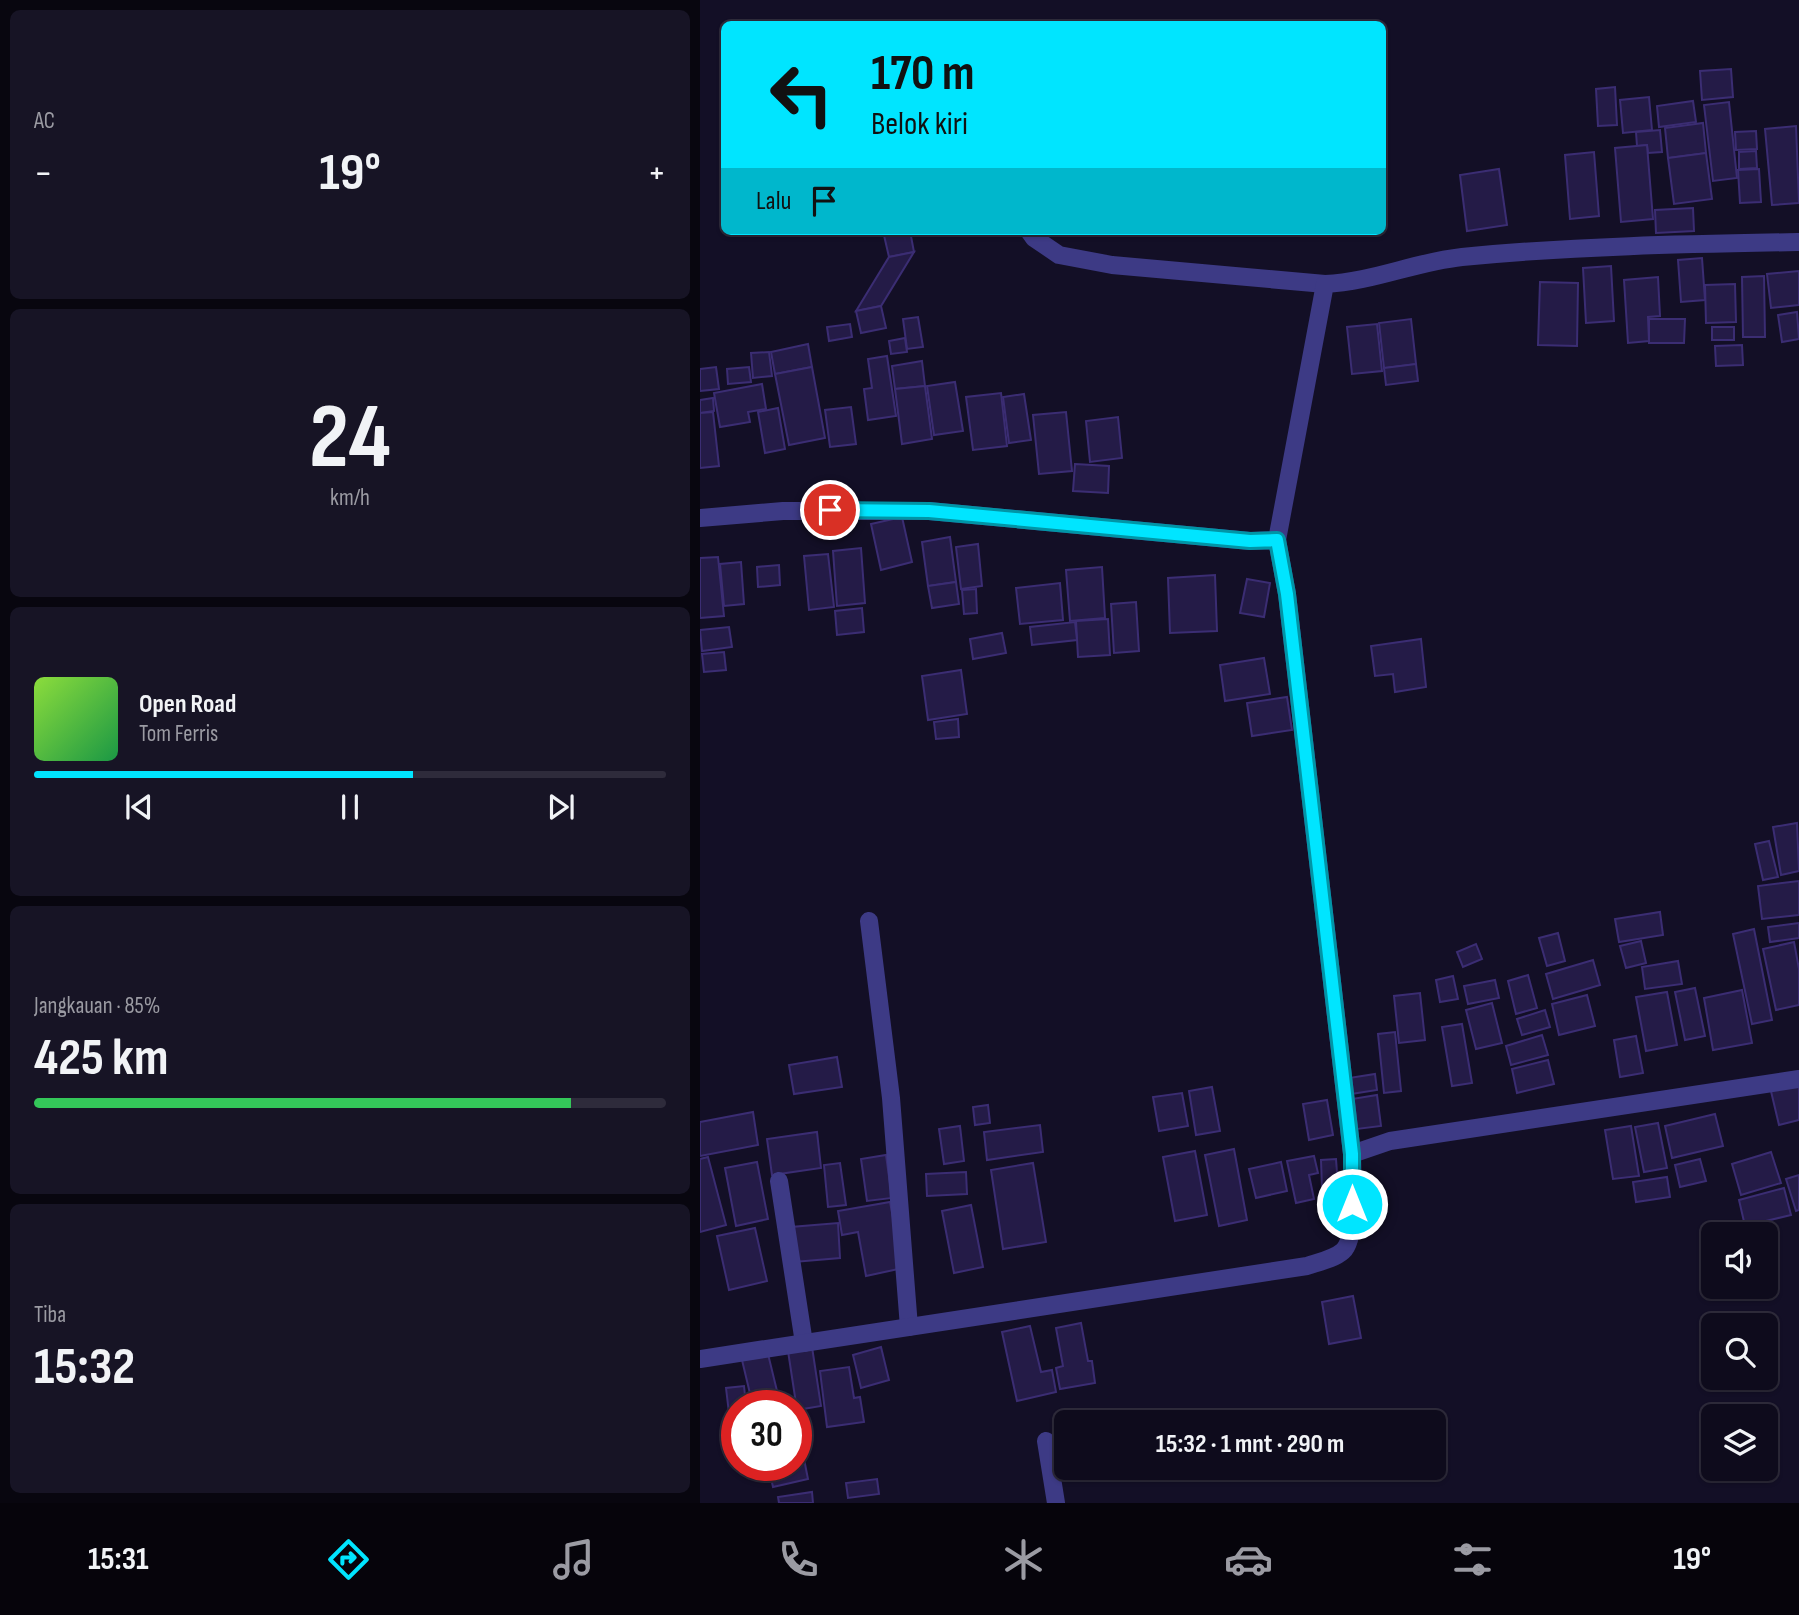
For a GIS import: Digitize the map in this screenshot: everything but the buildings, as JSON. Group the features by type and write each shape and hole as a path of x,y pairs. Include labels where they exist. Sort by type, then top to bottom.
{"street":[{"path":"1032,235 1059,254 1112,265 1325,284 1346,283 1459,258 1673,244 1799,242"},
{"path":"700,1359 1307,1266 1342,1253 1348,1244 1351,1230 1352,1154 1287,594 1277,540 1325,284"},
{"path":"700,519 783,511 929,511 1250,541 1277,540"},
{"path":"869,921 891,1098 909,1327"},
{"path":"1352,1154 1390,1141 1799,1079"},
{"path":"779,1181 804,1343"},
{"path":"1046,1441 1055,1503"}],"route":[{"path":"830,510 929,511 1250,541 1277,540 1287,594 1352,1154 1352,1204"}]}
